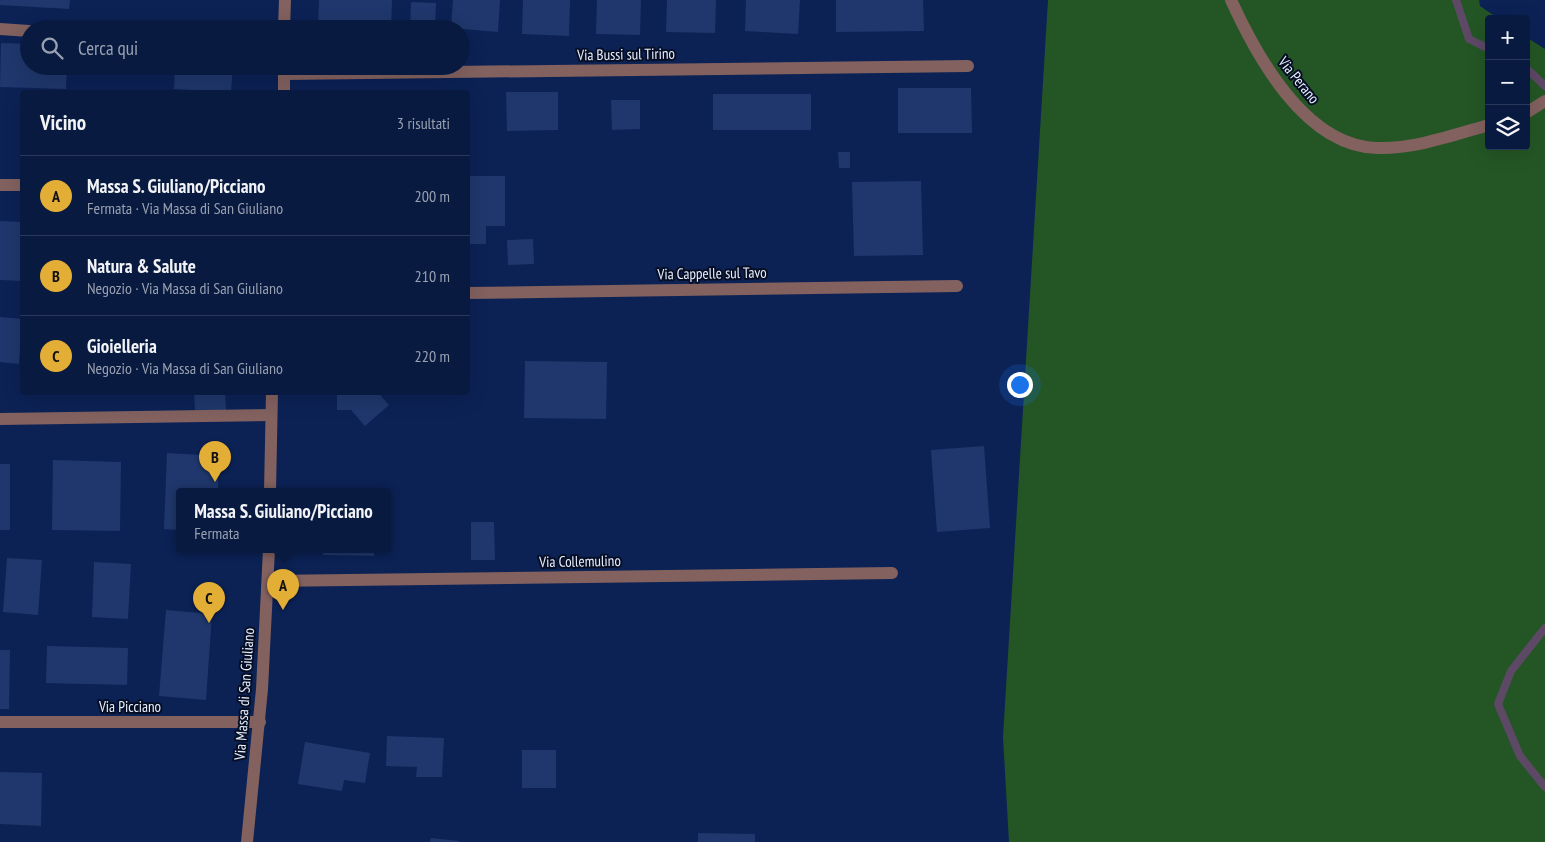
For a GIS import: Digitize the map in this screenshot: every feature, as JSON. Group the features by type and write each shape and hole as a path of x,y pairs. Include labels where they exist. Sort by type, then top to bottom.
{"street":[{"path":"284,20 285,0"},
{"name":"Via Perano","path":"1231,0 1260,55 1287,95 1311,119 1336,137 1354,144 1384,148 1428,142 1485,126"},
{"path":"0,29 20,30"},
{"name":"Via Bussi sul Tirino","path":"470,69 968,66"},
{"path":"284,75 284,90"},
{"path":"1530,111 1545,102"},
{"path":"0,185 20,185"},
{"name":"Via Cappelle sul Tavo","path":"470,293 957,286"},
{"path":"270,488 272,395"},
{"path":"0,419 271,416"},
{"name":"Via Massa di San Giuliano","path":"246,842 260,722 269,553"},
{"name":"Via Collemulino","path":"268,581 892,573"},
{"name":"Via Picciano","path":"0,722 260,722"}],"green space":[{"path":"1048,0 1479,0 1480,6 1493,15 1485,15 1485,150 1530,150 1530,40 1545,49 1545,842 1009,842 1003,737"}],"building":[{"path":"0,0 70,0 69,9 0,5"},
{"path":"319,0 392,0 391,20 318,20"},
{"path":"453,0 500,0 498,32 470,30 470,20 452,20"},
{"path":"523,0 570,0 569,36 522,34"},
{"path":"597,0 641,0 640,35 596,34"},
{"path":"667,0 716,0 715,33 666,32"},
{"path":"746,0 800,0 798,34 745,31"},
{"path":"836,0 923,0 924,31 836,32"},
{"path":"411,2 436,3 435,20 410,20"},
{"path":"1,43 20,44 20,75 67,75 66,89 0,87"},
{"path":"175,75 232,75 231,90 174,89"},
{"path":"898,88 971,88 972,133 898,133"},
{"path":"506,92 558,92 558,130 507,131"},
{"path":"713,94 811,94 811,130 713,130"},
{"path":"611,100 640,100 640,129 612,130"},
{"path":"838,152 850,152 850,168 839,168"},
{"path":"470,176 505,176 505,226 486,226 486,244 470,244"},
{"path":"921,181 923,255 854,256 852,182"},
{"path":"0,221 20,222 20,281 0,280"},
{"path":"533,239 534,264 508,265 507,240"},
{"path":"0,317 20,319 19,364 0,362"},
{"path":"525,361 607,362 606,419 524,418"},
{"path":"194,395 225,395 226,410 195,410"},
{"path":"337,395 381,395 389,405 365,426 351,410 337,410"},
{"path":"984,446 990,528 937,532 931,450"},
{"path":"167,453 219,456 218,488 176,488 176,530 164,529"},
{"path":"53,460 121,462 120,531 52,530"},
{"path":"0,464 10,464 10,530 0,530"},
{"path":"471,522 494,522 495,560 471,560"},
{"path":"323,553 374,553 374,556 323,555"},
{"path":"7,558 42,560 38,615 3,612"},
{"path":"94,562 131,564 128,619 92,617"},
{"path":"166,610 212,614 206,700 159,696"},
{"path":"47,646 128,648 127,685 46,683"},
{"path":"0,650 10,650 9,709 0,709"},
{"path":"387,736 444,738 442,777 416,777 417,767 386,766"},
{"path":"305,742 370,753 365,783 344,780 342,791 298,784"},
{"path":"522,750 556,750 556,788 522,788"},
{"path":"0,772 42,773 41,826 0,824"},
{"path":"698,833 755,834 755,842 698,842"},
{"path":"431,838 459,841 459,842 430,842"}],"waterway":[{"path":"1456,0 1469,39 1485,47"},
{"path":"1530,72 1545,86"},
{"path":"1545,628 1511,671 1498,704 1520,756 1545,787"}],"place":[{"name":"Natura & Salute","path":"215,482"},
{"name":"Massa S. Giuliano/Picciano","path":"283,610"},
{"name":"Gioielleria","path":"209,623"}]}
